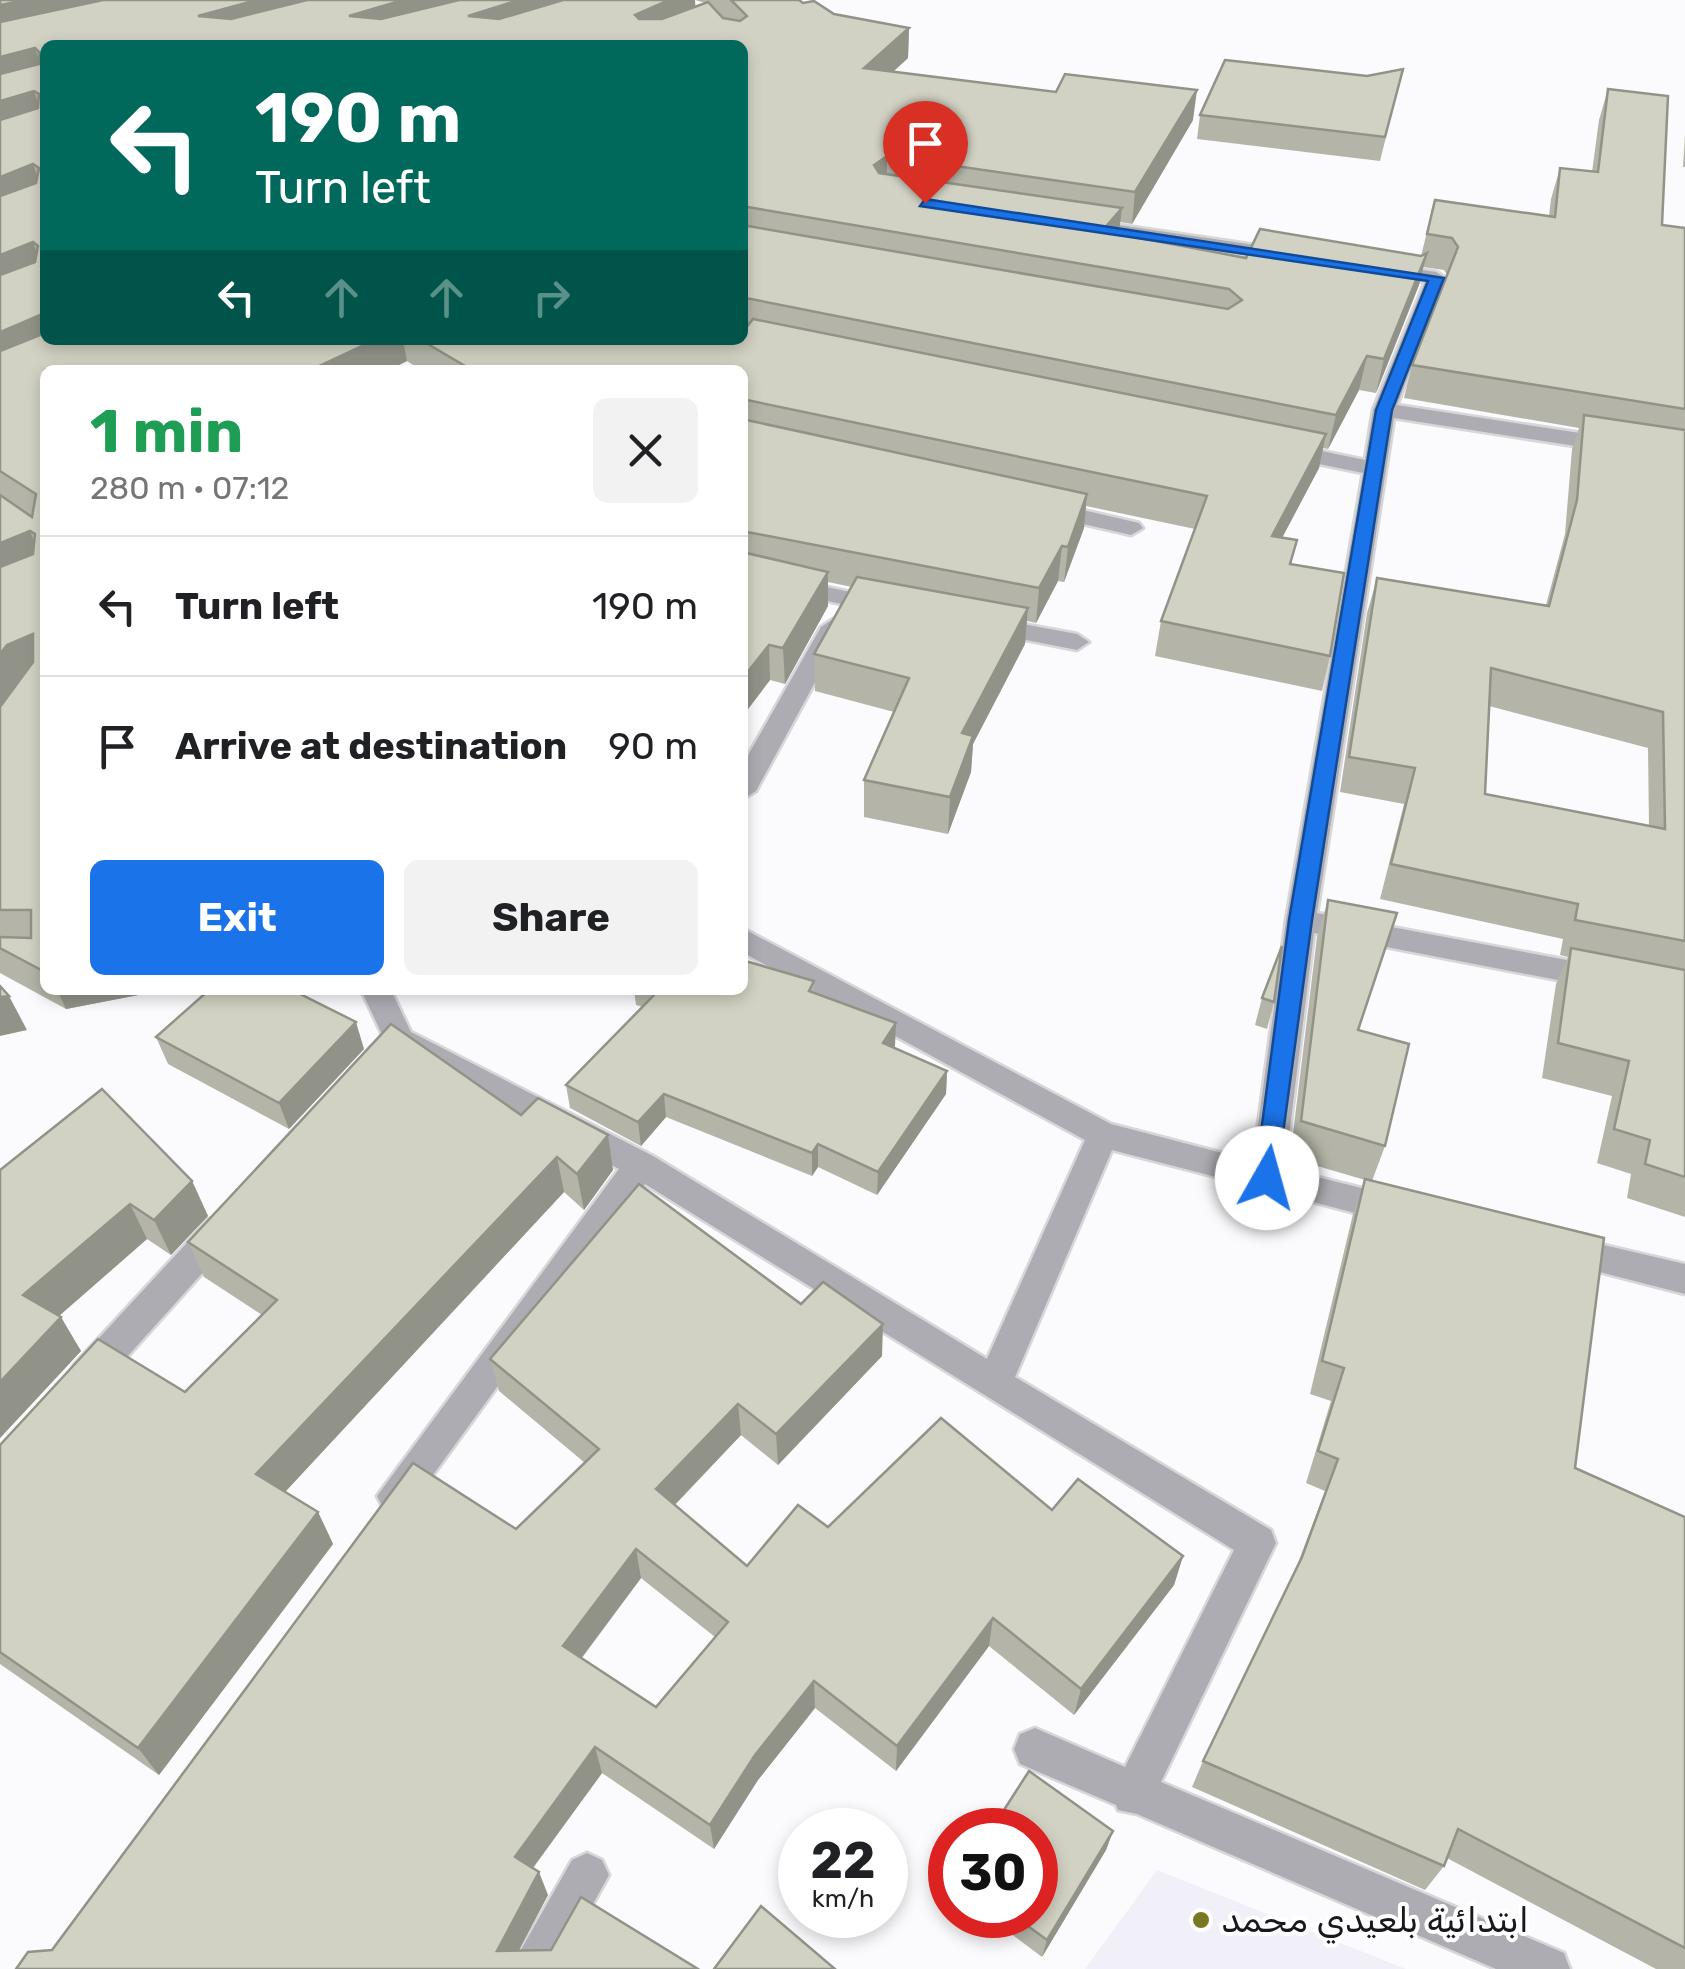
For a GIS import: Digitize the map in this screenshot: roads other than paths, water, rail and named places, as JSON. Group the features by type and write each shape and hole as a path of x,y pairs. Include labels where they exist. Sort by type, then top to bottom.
{"street":[{"path":"1062,223 1318,260"},
{"path":"1267,1178 1300,920 1384,410 1436,278 1358,266"},
{"path":"1384,410 1685,456"},
{"path":"1256,444 1374,468"},
{"path":"1015,502 1132,528"},
{"path":"748,576 906,611"},
{"path":"748,780 848,600"},
{"path":"963,622 1078,642"},
{"path":"1300,920 1627,983"},
{"path":"748,941 1103,1135 1419,1214"},
{"path":"378,995 398,1037 640,1165 1257,1543 1134,1795"},
{"path":"372,1066 398,1037"},
{"path":"994,1384 1103,1135"},
{"path":"372,1528 640,1165"},
{"path":"66,1398 239,1210"},
{"path":"1533,1242 1685,1279"},
{"path":"1034,1749 1548,1969"},
{"path":"532,1969 587,1875"}],"place":[{"name":"ابتدائية بلعيدي محمد","path":"1201,1920"}]}
